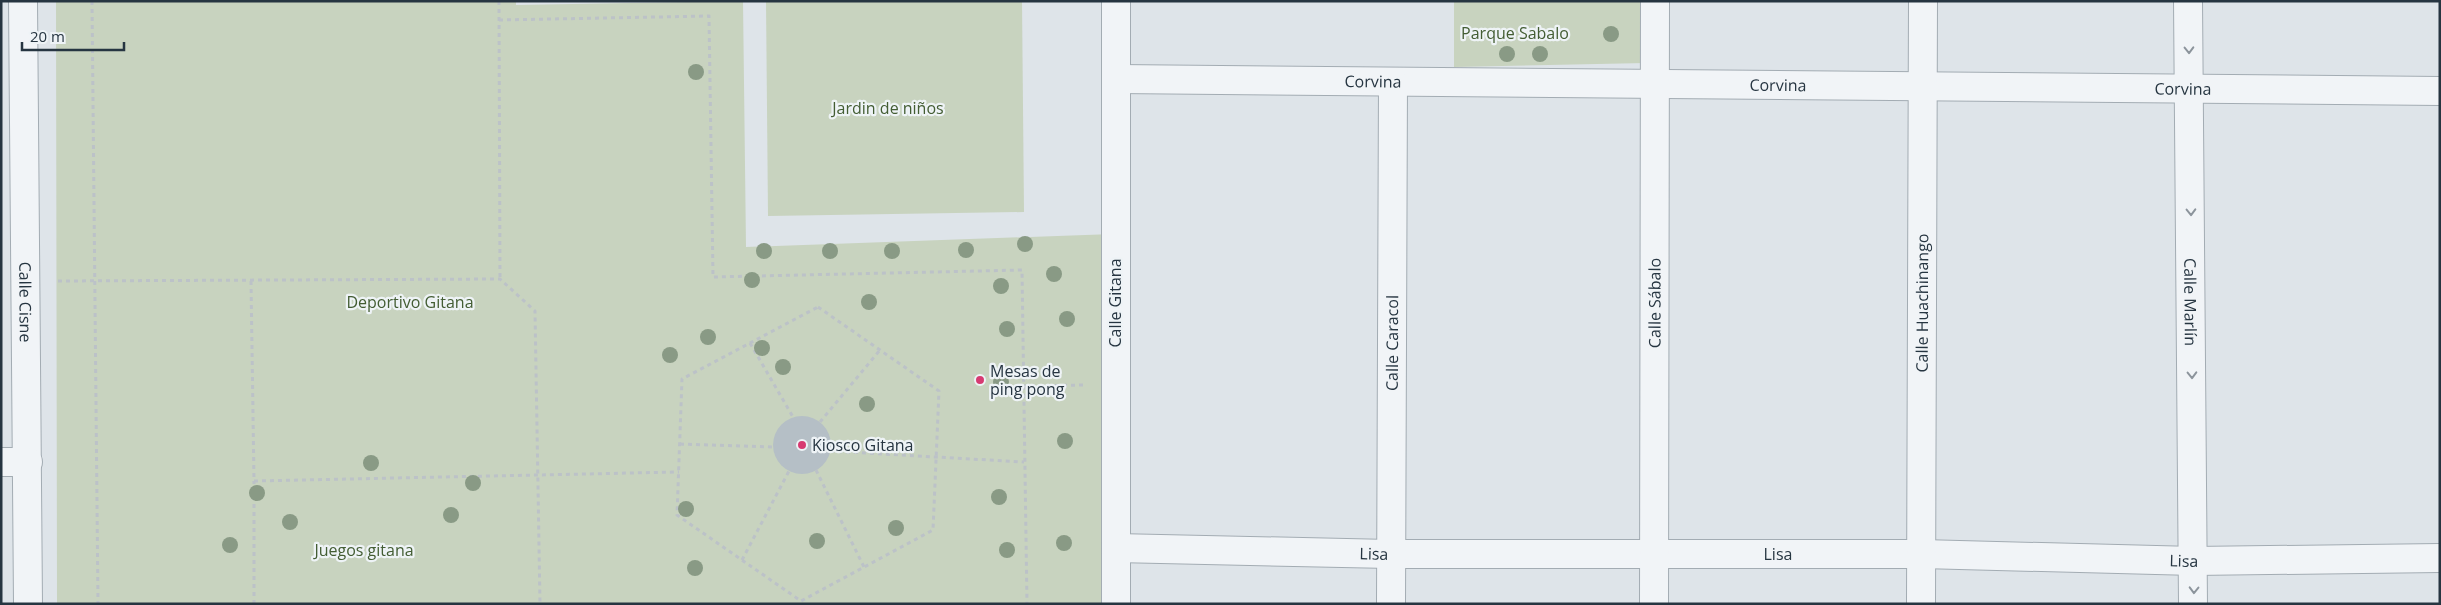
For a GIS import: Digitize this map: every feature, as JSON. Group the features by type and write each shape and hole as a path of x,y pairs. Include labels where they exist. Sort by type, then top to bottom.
{"street":[{"name":"Calle Cisne","path":"23,1 27,281 28,604"},
{"name":"Calle Gitana","path":"1116,1 1116,604"},
{"name":"Calle Sábalo","path":"1654,604 1655,1"},
{"name":"Calle Huachinango","path":"1922,604 1923,1"},
{"name":"Calle Marlín","path":"2188,1 2193,604"},
{"name":"Corvina","path":"1117,79 2440,91"},
{"name":"Calle Caracol","path":"1391,604 1393,82"},
{"path":"1,462 28,462"},
{"name":"Lisa","path":"1116,548 1390,554 1922,554 2194,561 2440,558"}],"path":[{"path":"92,1 98,604"},
{"path":"499,1 500,279"},
{"path":"499,20 709,16 713,277 1022,270 1027,604"},
{"path":"27,281 500,279 535,311 540,604"},
{"path":"251,281 254,604"},
{"path":"818,307 880,350 939,391 933,530 801,601 677,515 682,379 818,307"},
{"path":"750,343 793,417"},
{"path":"820,422 880,350"},
{"path":"1023,386 1115,385"},
{"path":"680,444 773,447"},
{"path":"830,451 1024,462"},
{"path":"816,470 864,567"},
{"path":"742,560 789,471"},
{"path":"254,481 679,472"}],"green space":[{"name":"Deportivo Gitana","path":"56,1 516,1 516,5 743,1 746,247 1113,234 1115,604 57,604"},
{"name":"Jardin de niños","path":"766,1 1022,1 1024,212 768,216"},
{"name":"Parque Sabalo","path":"1454,1 1645,1 1646,63 1454,67"}],"building":[{"name":"Kiosco Gitana","path":"802,416 818,421 826,429 831,445 826,461 818,469 802,474 786,469 778,461 773,445 778,429 786,421"}],"place":[{"name":"Mesas de ping pong","path":"980,380"},
{"name":"Kiosco Gitana","path":"802,445"}],"park label":[{"name":"Juegos gitana","path":"364,550"}]}
